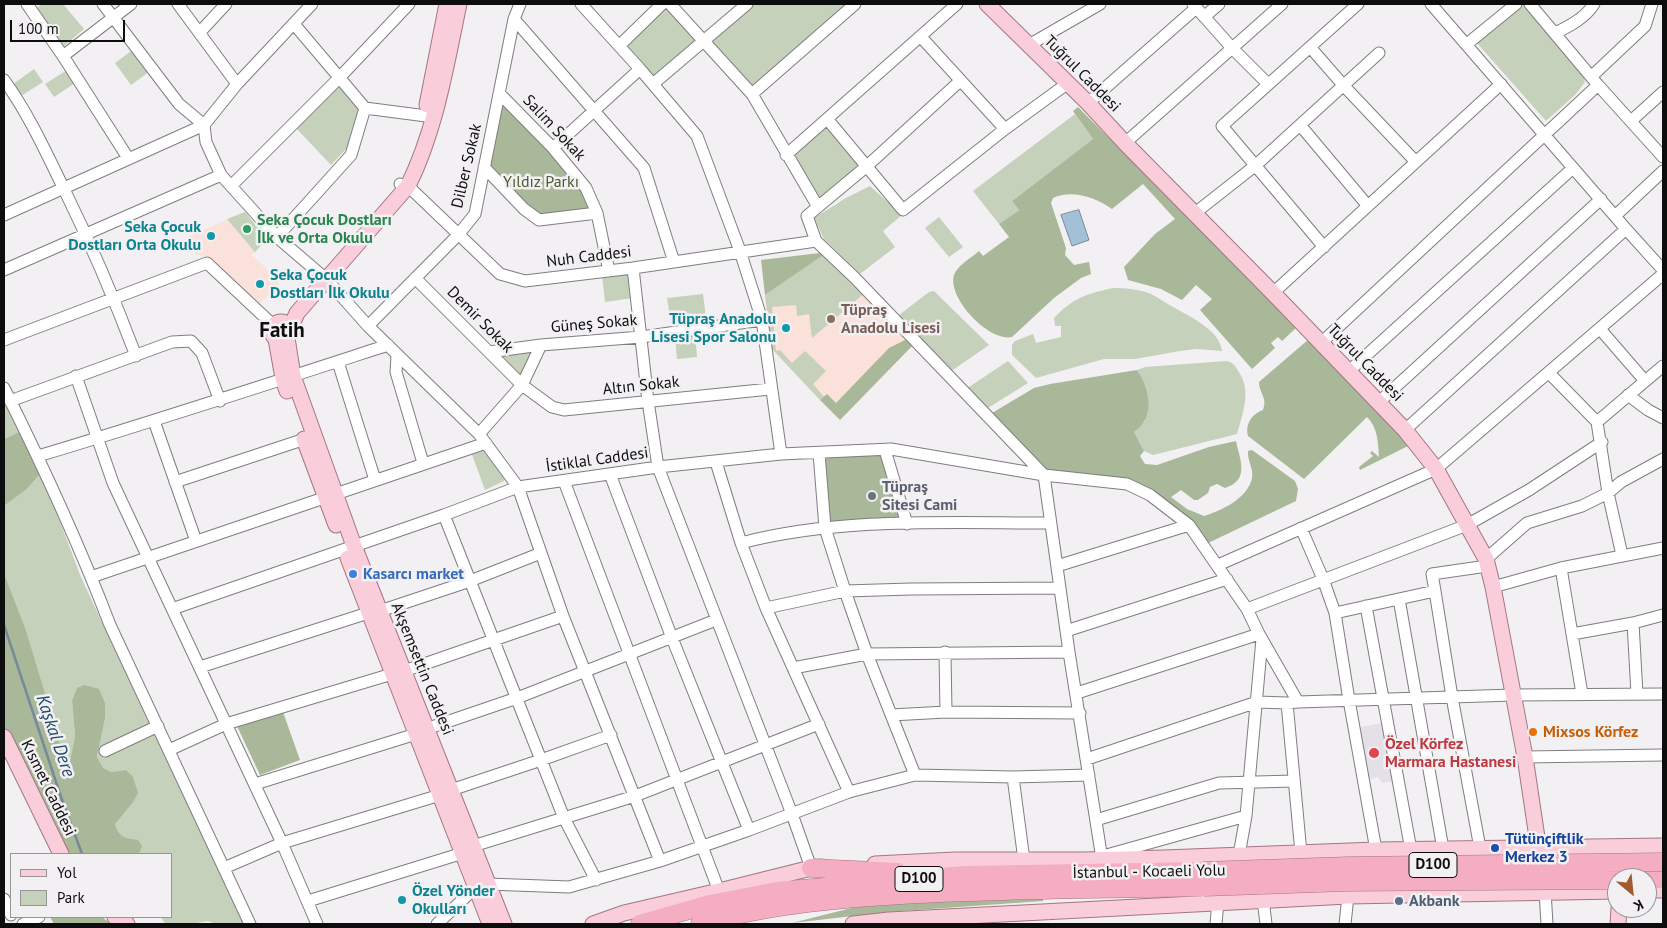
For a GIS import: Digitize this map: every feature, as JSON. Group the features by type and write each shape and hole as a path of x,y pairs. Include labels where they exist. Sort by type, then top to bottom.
{"highway":[{"path":"1084,860 1204,879"},
{"name":"İstanbul - Kocaeli Yolu","path":"640,924 710,904 777,891 966,875 1204,879 1348,866 1663,862"},
{"path":"811,868 966,875"},
{"name":"D100","path":"700,924 780,907 880,896 1204,879 1346,882 1607,880"},
{"path":"752,924 880,896"}],"main road":[{"path":"430,116 447,4"},
{"path":"282,330 323,277 404,185 409,164 430,116 459,4"},
{"name":"Tuğrul Caddesi","path":"987,4 1088,103 1379,402 1405,430 1436,469 1487,563 1525,757 1538,891"},
{"name":"Akşemsettin Caddesi","path":"282,330 288,377 304,439 330,495"},
{"name":"Akşemsettin Caddesi","path":"288,377 349,547 445,793 482,885 504,924"},
{"name":"Kısmet Caddesi","path":"4,737 61,853"},
{"path":"593,924 624,913 811,868 955,860 1084,860 1376,850 1663,846"},
{"name":"Akşemsettin Caddesi","path":"482,885 490,924"},
{"path":"853,924 994,919 1218,901 1538,891 1607,891"}],"street":[{"path":"27,4 63,56 128,158"},
{"path":"103,4 179,104 204,124 206,142 221,175 277,237 323,277 368,326 482,438 518,487 563,616 660,861"},
{"path":"63,56 131,4"},
{"path":"178,4 238,84"},
{"path":"200,32 226,4"},
{"path":"5,212 63,188 204,124 312,4"},
{"path":"232,185 340,77 409,4"},
{"name":"Dilber Sokak","path":"368,326 458,235 475,214 514,18 520,4"},
{"path":"581,4 697,136 740,251 762,320 770,389 781,454"},
{"path":"619,46 662,4"},
{"path":"670,4 752,94 818,207"},
{"path":"653,84 747,4"},
{"path":"752,94 854,4"},
{"path":"786,155 828,120 957,4"},
{"path":"1029,45 1100,4"},
{"path":"1204,17 1219,4"},
{"path":"1125,143 1282,4"},
{"path":"1324,247 1222,126 1358,4"},
{"path":"1218,565 1436,469 1600,329 1663,272 1433,4"},
{"path":"1467,44 1516,4"},
{"path":"1530,4 1663,157"},
{"path":"1555,33 1573,24 1589,12 1594,4"},
{"path":"1321,343 1545,135 1645,26 1652,4"},
{"path":"1088,103 1195,6 1232,48 1268,84"},
{"path":"514,18 644,168 674,262"},
{"path":"294,24 365,108 430,116"},
{"path":"921,37 1005,129"},
{"path":"1310,47 1416,162"},
{"path":"1195,214 1256,165 1379,53"},
{"path":"553,148 640,69"},
{"path":"4,80 39,138 86,235 114,298 136,356"},
{"path":"960,81 866,166 807,216 816,241 1044,475 1069,652 1102,858 1246,816"},
{"path":"828,120 903,210 1005,129 1068,83"},
{"path":"1273,293 1501,84"},
{"path":"1631,121 1663,92"},
{"name":"Salim Sokak","path":"499,93 553,148 586,188 597,213 609,271"},
{"path":"277,237 351,155 365,108"},
{"path":"1300,124 1368,206"},
{"path":"484,167 524,209 539,220 597,213"},
{"path":"1349,372 1573,168"},
{"path":"1615,216 1663,171"},
{"path":"4,270 221,175"},
{"name":"Nuh Caddesi","path":"404,185 500,274 525,281 633,268 816,241"},
{"path":"1379,402 1601,199"},
{"path":"1405,430 1626,229"},
{"path":"4,340 206,263 282,330"},
{"path":"633,268 648,401 658,467 811,868"},
{"name":"Demir Sokak","path":"416,278 522,385"},
{"name":"Güneş Sokak","path":"489,352 541,345 641,337 762,320"},
{"path":"1600,329 1645,381"},
{"path":"10,401 172,342 191,341 202,353 220,401"},
{"path":"91,577 423,463 482,438 522,385 541,345"},
{"path":"38,456 220,401 288,377 388,346"},
{"path":"397,355 396,372 423,463"},
{"path":"338,362 375,480"},
{"path":"1597,422 1663,366"},
{"path":"1549,373 1597,422 1602,442 1608,493 1622,555"},
{"path":"76,376 113,482 255,784 317,924"},
{"name":"Altın Sokak","path":"522,385 552,407 564,410 770,389"},
{"path":"4,388 38,456 110,625 250,923"},
{"path":"1628,395 1648,410 1663,418"},
{"path":"154,421 196,541"},
{"path":"175,482 304,439"},
{"path":"1246,609 1467,525 1528,490 1602,442"},
{"name":"İstiklal Caddesi","path":"172,609 444,515 518,487 658,467 781,454 891,449 1044,475 1127,484 1150,495 1189,525 1218,565 1246,609 1292,702"},
{"path":"885,450 907,524"},
{"path":"819,453 825,528 867,654 915,774"},
{"path":"1480,848 1452,697 1432,574 1487,563 1527,523 1582,506 1608,493 1621,482 1663,459"},
{"path":"716,462 741,543 766,608 849,792"},
{"path":"610,474 672,638 749,830"},
{"path":"564,481 719,891"},
{"path":"444,515 564,818 596,880"},
{"path":"741,543 773,534 825,528 907,524 1050,522"},
{"path":"1057,566 1189,525"},
{"path":"1301,528 1335,613 1376,850"},
{"path":"1492,587 1561,568 1663,548"},
{"path":"200,666 470,581 541,554"},
{"path":"1561,568 1582,694"},
{"path":"1066,631 1227,579"},
{"path":"766,608 845,592 911,589 1060,588"},
{"path":"1335,613 1435,591"},
{"path":"1400,599 1443,849"},
{"path":"1366,606 1411,850"},
{"path":"1572,634 1633,623 1663,615"},
{"path":"169,750 226,724 398,672 563,616"},
{"path":"255,784 517,698 716,620"},
{"path":"1633,623 1637,694"},
{"path":"1077,693 1260,637 1257,702 1246,816 1239,856"},
{"path":"946,652 946,712"},
{"path":"793,668 867,654 1069,652"},
{"path":"1087,759 1257,702 1513,695 1663,694"},
{"path":"1292,702 1294,781 1301,853"},
{"path":"892,715 946,712 1080,713"},
{"path":"308,901 635,796 819,724"},
{"path":"105,751 158,726"},
{"path":"224,868 282,843 445,793 611,735"},
{"path":"1525,757 1663,755"},
{"path":"437,924 482,885 569,886 596,880 660,861 849,792 915,774 1014,777 1089,775"},
{"path":"1014,777 1024,860"},
{"path":"1096,820 1219,783 1294,781"},
{"path":"1538,891 1547,924"},
{"path":"1345,924 1348,896"},
{"path":"4,899 10,912"},
{"path":"1263,900 1266,924"},
{"path":"1216,924 1218,901"},
{"path":"24,924 37,918"}],"shaded area":[{"name":"Seka Çocuk Dostları İlk ve Orta Okulu","path":"245,212 267,239 252,255 280,281 259,305 212,259 195,254 187,237"},
{"name":"Tüpraş Anadolu Lisesi","path":"828,252 916,342 840,420 771,348 765,295"},
{"name":"Özel Körfez Marmara Hastanesi","path":"1382,723 1393,781 1382,783 1378,777 1365,781 1355,728"}],"green space":[{"path":"42,4 63,4 84,29 64,46 37,8"},
{"path":"662,4 705,41 653,84 619,46"},
{"path":"747,4 855,4 752,94 705,41"},
{"path":"1525,4 1583,73 1585,82 1576,94 1546,121 1477,43"},
{"path":"134,49 150,71 131,85 115,63"},
{"path":"34,69 43,82 21,96 13,84"},
{"path":"67,70 75,83 54,97 45,84"},
{"path":"339,83 359,106 347,148 331,165 295,127"},
{"name":"Yıldız Parkı","path":"499,93 553,148 597,213 539,220 484,167"},
{"path":"1078,107 1297,327 1282,341 1278,337 1271,343 1275,348 1252,369 1200,310 1212,299 1196,285 1182,300 1161,289 1128,280 1124,267 1155,234 1175,219 1143,184 1112,209 1099,201 1075,194 1060,195 1053,198 1051,203 1066,248 1065,255 1074,265 1089,262 1091,274 1081,278 1054,298 1012,337 1003,337 992,333 982,326 963,306 954,284 954,275 958,268 979,251 983,256 1009,237 999,224 1019,210 1012,201 1093,139 1073,111"},
{"path":"1075,114 1093,139 1012,201 1019,210 999,224 973,191"},
{"path":"828,120 867,166 818,207 786,155"},
{"path":"870,186 902,215 883,231 895,247 860,274 824,239 814,218"},
{"name":"Seka Çocuk Dostları İlk ve Orta Okulu","path":"245,212 267,239 255,252 227,219"},
{"path":"939,217 963,247 949,257 925,228"},
{"path":"828,252 867,291 812,338 809,314 797,316 796,305 772,307 776,351 780,350 792,363 805,351 826,371 813,384 824,397 820,400 771,348 765,295"},
{"path":"828,252 765,295 761,260"},
{"path":"629,272 633,298 605,302 602,275"},
{"path":"1113,288 1137,290 1157,297 1203,325 1216,337 1222,351 1196,349 1135,359 1104,359 1036,378 1012,355 1012,345 1015,341 1033,334 1036,343 1061,337 1061,326 1055,326 1054,318 1061,311 1080,298"},
{"path":"934,291 989,345 947,374 894,319 929,292"},
{"path":"703,294 706,318 671,323 667,298"},
{"path":"695,332 697,357 677,359 675,336"},
{"path":"911,337 916,342 840,420 820,400 827,394 836,403 889,348"},
{"path":"1309,339 1402,433 1408,446 1360,470 1359,467 1373,456 1370,453 1372,451 1379,457 1375,431 1367,417 1304,479 1248,436 1250,420 1263,410 1264,406 1259,382"},
{"path":"541,345 522,385 489,352"},
{"path":"1008,361 1028,383 983,411 963,391"},
{"path":"1227,361 1236,367 1245,386 1245,402 1237,434 1153,455 1144,451 1134,432 1145,421 1141,377 1137,370 1145,367"},
{"path":"1137,370 1146,387 1148,401 1145,420 1134,432 1144,451 1140,456 1145,464 1157,465 1209,447 1236,441 1241,462 1241,475 1238,480 1225,488 1217,484 1210,487 1208,493 1198,500 1194,500 1181,490 1171,497 1187,509 1204,516 1233,503 1245,492 1252,478 1248,451 1252,450 1295,481 1298,489 1296,501 1204,545 1189,525 1127,484 1044,475 987,416 1034,388"},
{"path":"4,401 19,432 4,439"},
{"path":"19,432 40,474 27,489 4,506 4,439"},
{"path":"486,446 507,474 504,481 485,490 471,452"},
{"path":"885,450 907,524 825,528 819,453"},
{"path":"40,474 80,575 245,924 216,924 208,921 191,924 165,924 162,918 172,918 172,853 138,853 140,852 117,832 115,824 123,812 126,770 111,772 102,768 97,757 100,741 72,701 75,736 70,761 66,764 26,630 4,573 4,506 27,489"},
{"path":"4,573 26,630 66,764 70,761 75,736 72,701 77,688 84,685 99,689 105,703 105,717 97,757 103,768 111,772 126,770 133,777 138,793 115,824 121,835 129,839 138,840 142,846 140,852 67,853 4,727"},
{"path":"283,712 300,760 260,775 237,726"},
{"path":"1043,892 1043,901 888,912 792,923 883,900"},
{"path":"51,918 103,918 111,924 54,924"}],"water":[{"path":"1079,210 1089,240 1072,246 1061,215"}],"waterway":[{"name":"Kaşkal Dere","path":"4,625 82,853"}],"place":[{"name":"Seka Çocuk Dostları İlk ve Orta Okulu","path":"247,229"},
{"name":"Seka Çocuk Dostları Orta Okulu","path":"211,236"},
{"name":"Seka Çocuk Dostları İlk Okulu","path":"260,284"},
{"name":"Tüpraş Anadolu Lisesi","path":"831,319"},
{"name":"Tüpraş Anadolu Lisesi Spor Salonu","path":"786,328"},
{"name":"Tüpraş Sitesi Cami","path":"872,496"},
{"name":"Kasarcı market","path":"353,574"},
{"name":"Mixsos Körfez","path":"1533,732"},
{"name":"Özel Körfez Marmara Hastanesi","path":"1374,753"},
{"name":"Tütünçiftlik Merkez 3","path":"1495,848"},
{"name":"Özel Yönder Okulları","path":"402,900"},
{"name":"Akbank","path":"1399,901"}],"district":[{"name":"Fatih","path":"282,331"}]}
